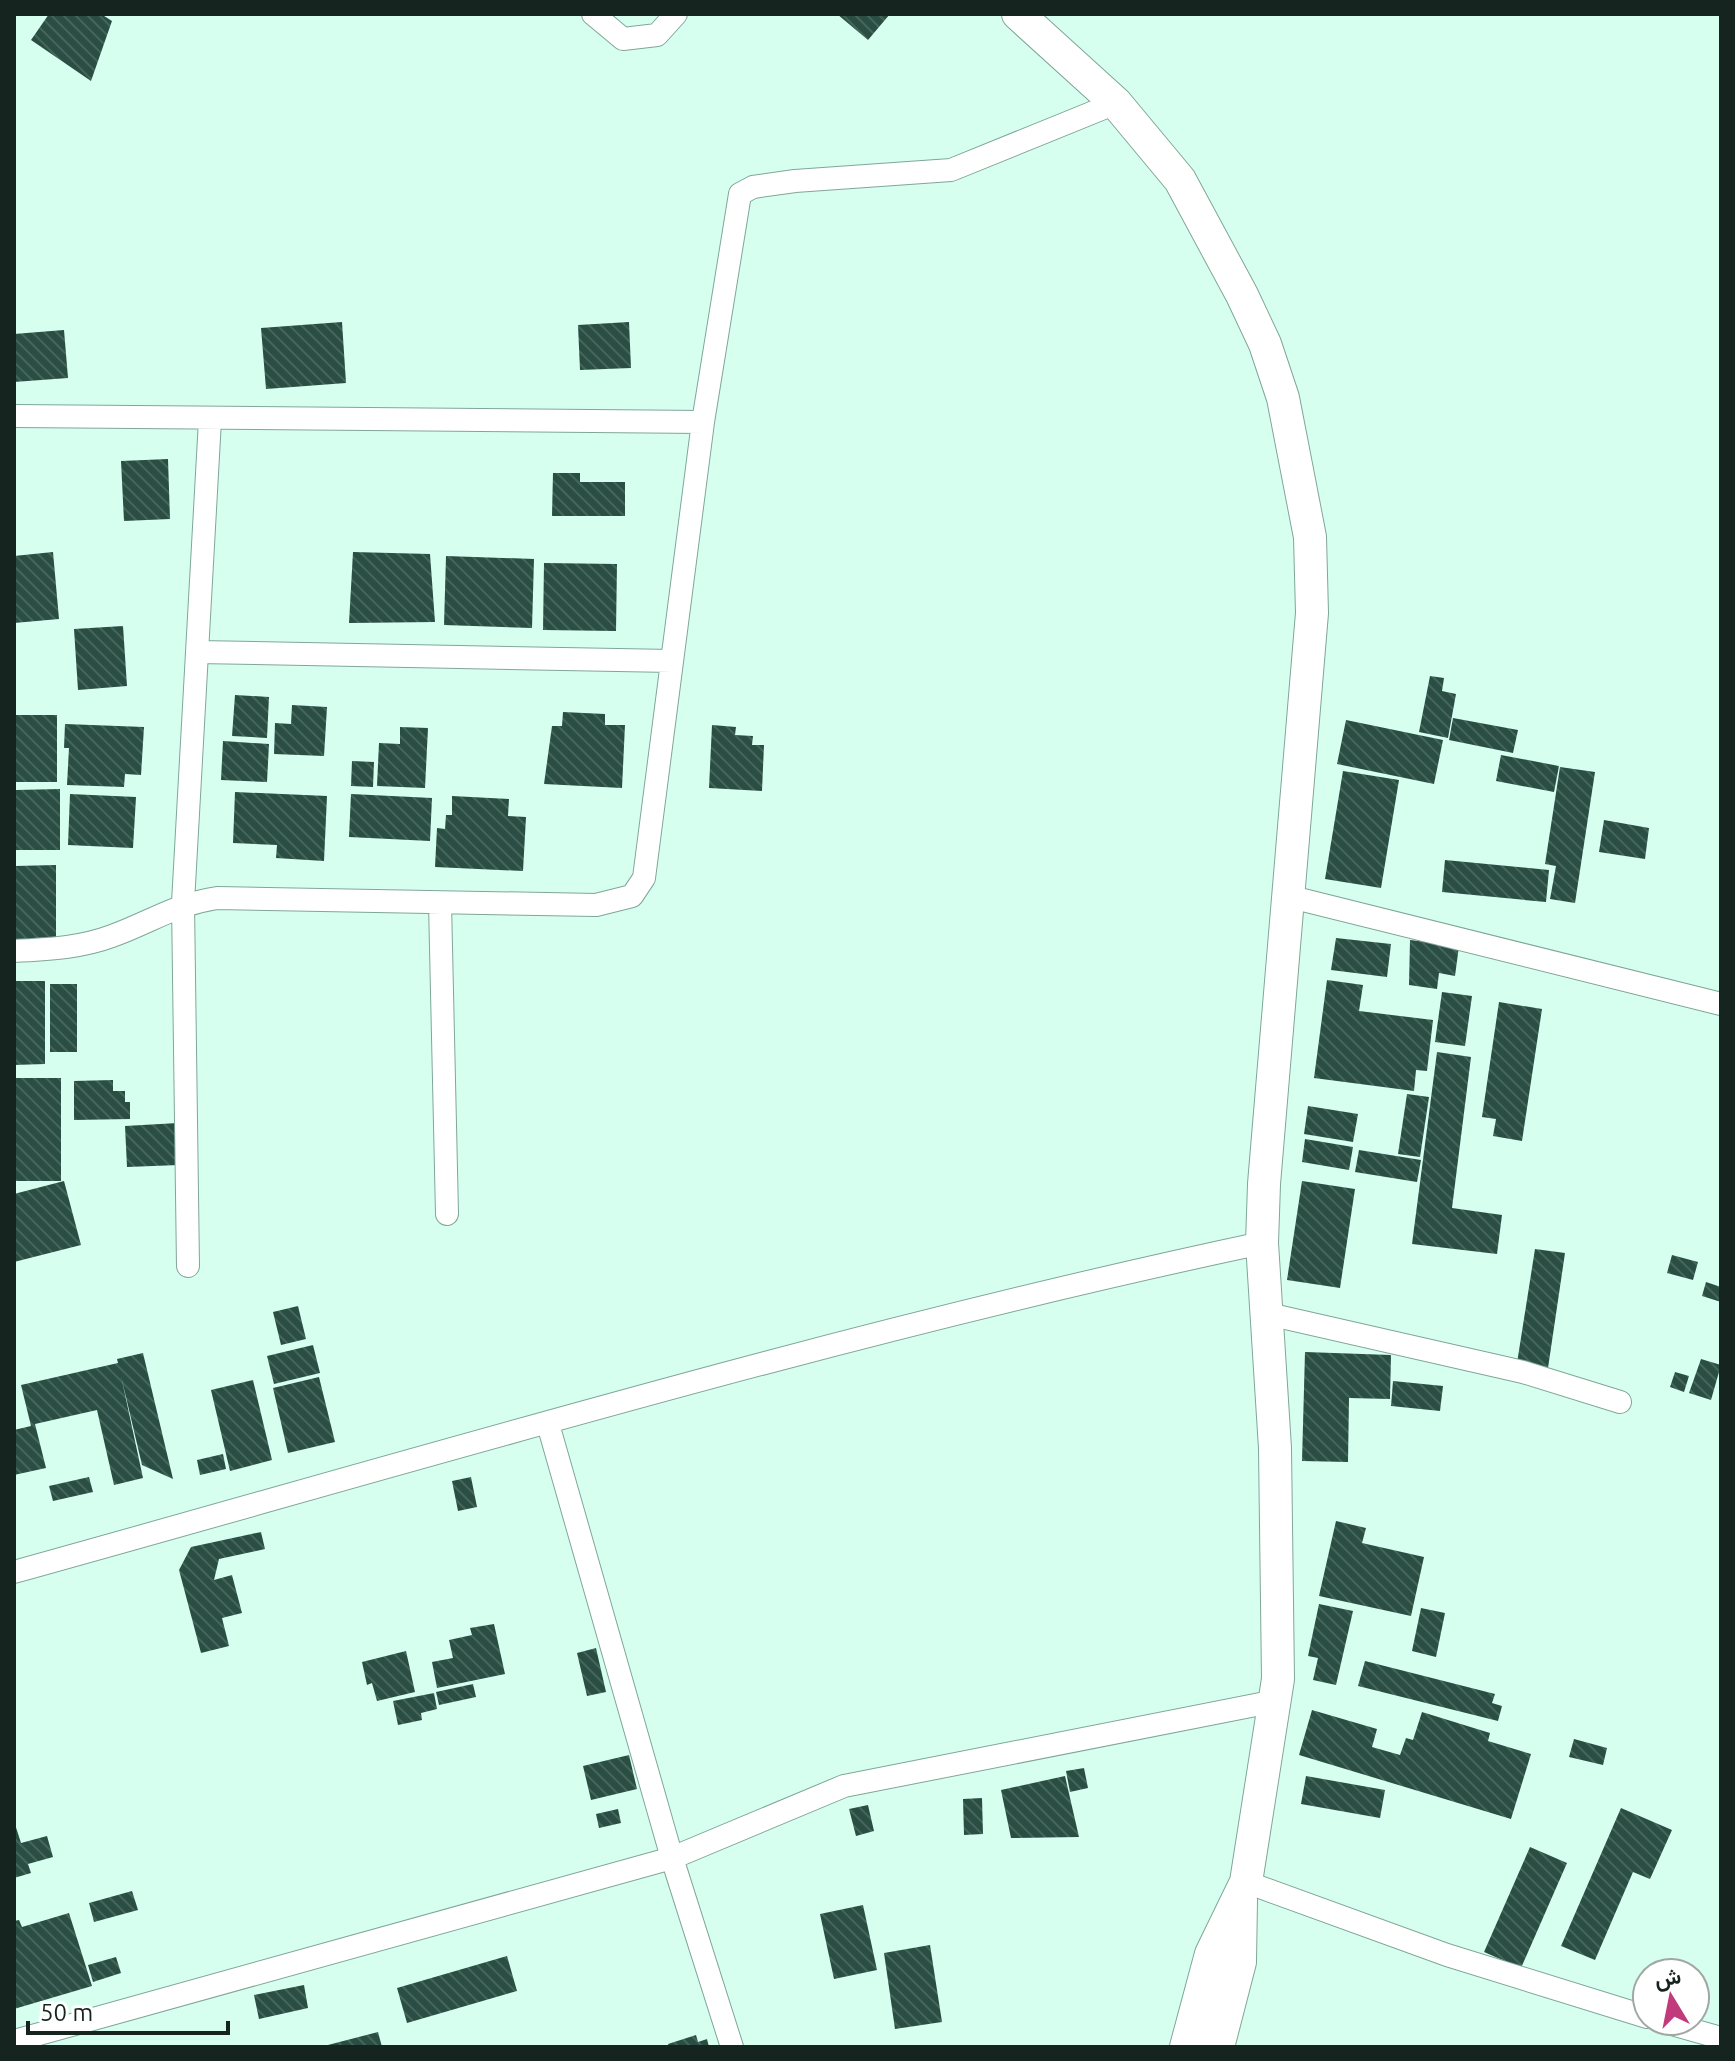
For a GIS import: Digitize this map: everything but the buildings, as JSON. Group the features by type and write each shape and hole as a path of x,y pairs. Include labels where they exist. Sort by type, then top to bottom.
{"street":[{"path":"593,14 623,39 657,35 676,14"},
{"path":"1018,14 1116,103 1180,180 1209,231 1265,344 1283,398 1310,537 1312,613 1264,1184 1262,1243 1275,1448 1279,1654 1276,1701 1243,1890 1240,1962 1218,2047"},
{"path":"14,951 68,948 113,936 183,903 217,898 596,905 632,896 644,878 703,422 735,205 740,194 753,187 795,181 951,170 1116,103"},
{"path":"14,416 703,422"},
{"path":"188,1266 183,903 210,420"},
{"path":"197,652 672,661"},
{"path":"1287,896 1721,1004"},
{"path":"440,903 447,1214"},
{"path":"14,1572 816,1351 1148,1267 1262,1243"},
{"path":"1268,1314 1523,1372 1620,1402"},
{"path":"548,1424 672,1858 732,2047"},
{"path":"14,2041 672,1858 844,1786 1276,1701"},
{"path":"1243,1890 1631,2012"},
{"path":"1186,2047 1211,1954 1243,1890"}]}
